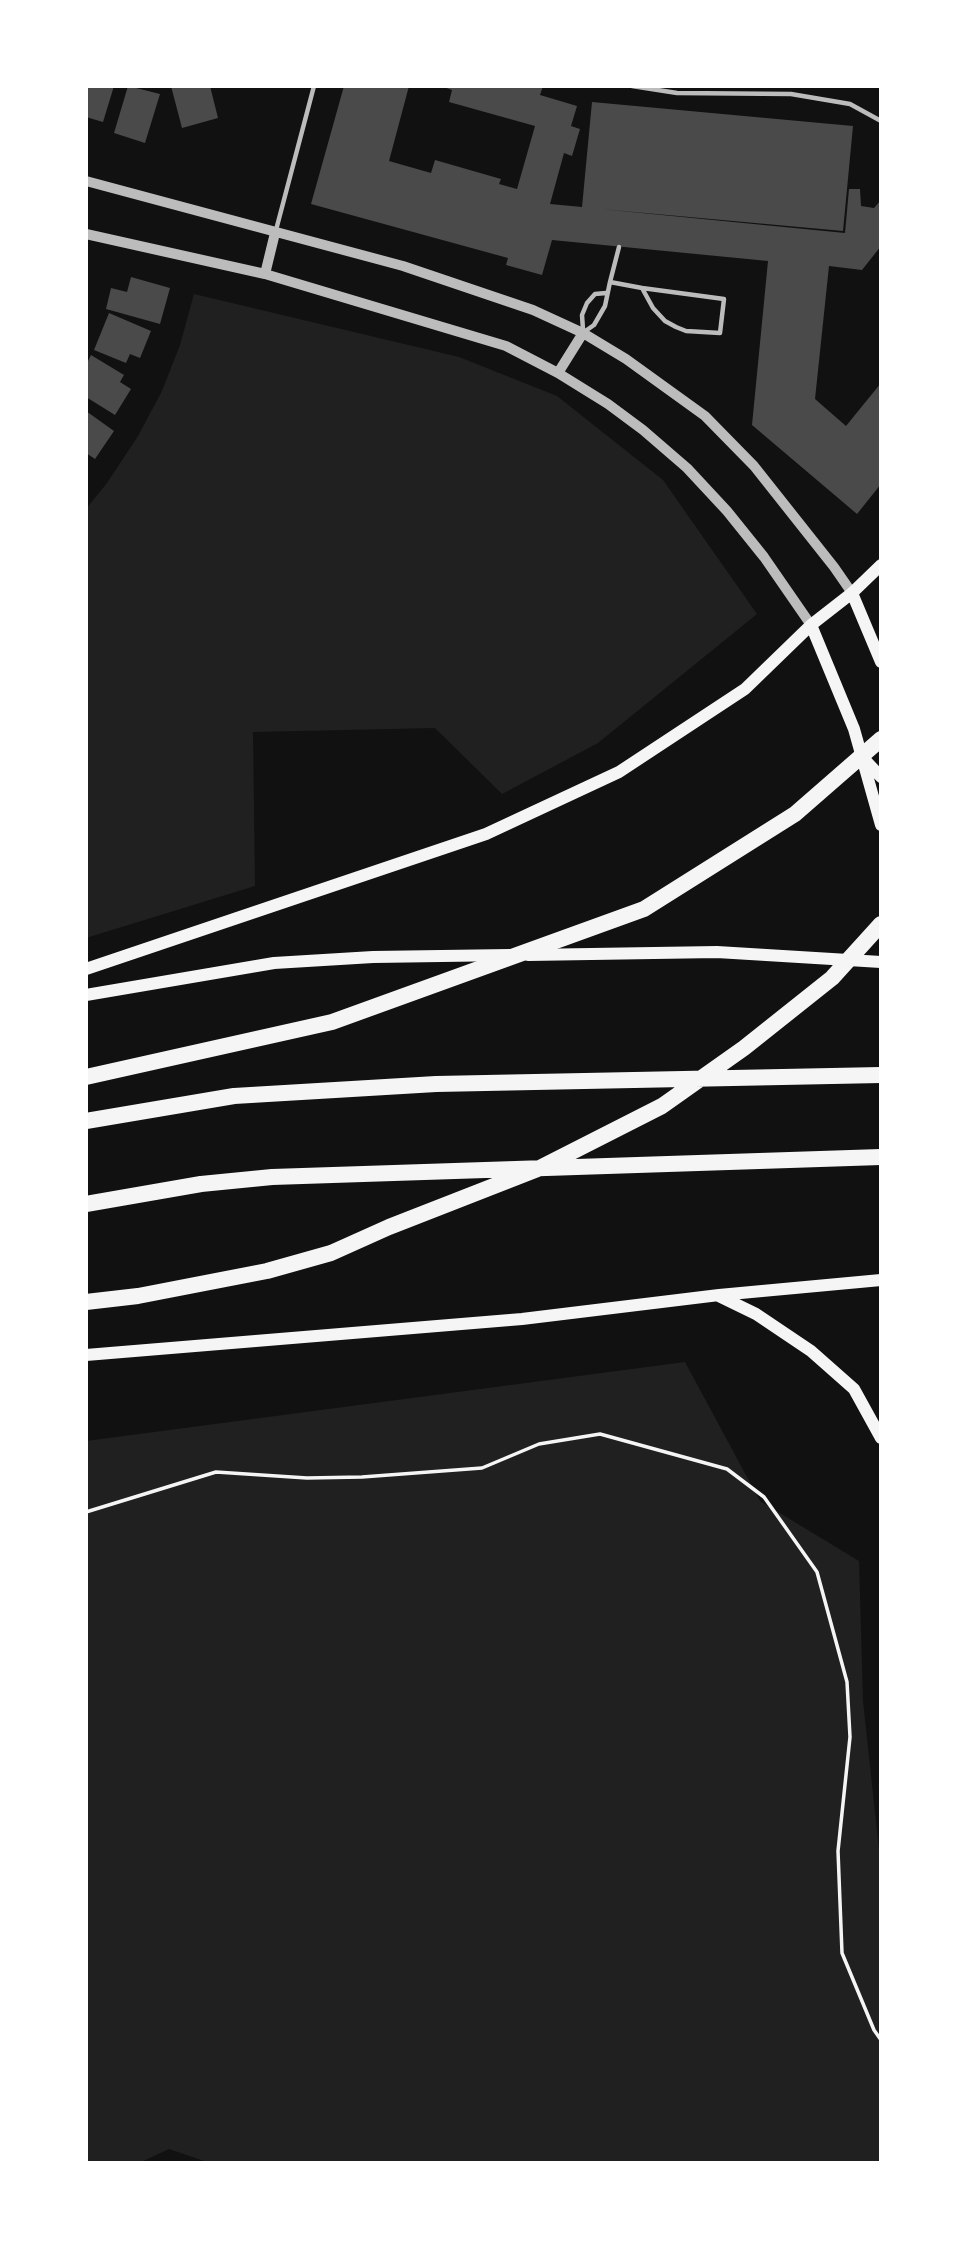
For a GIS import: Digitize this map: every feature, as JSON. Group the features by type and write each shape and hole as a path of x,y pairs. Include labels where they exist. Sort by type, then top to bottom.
{"highway":[{"path":"86,1077 332,1022 644,909 795,814 881,739"},
{"path":"86,1302 138,1296 267,1270 331,1253 389,1227 540,1168 662,1107 744,1048 832,978 881,923"},
{"path":"86,1121 234,1096 423,1085 881,1075"},
{"path":"86,1204 201,1184 272,1177 881,1157"}],"main road":[{"path":"86,969 486,834 607,778 745,689 811,625 852,593 881,565"},
{"path":"852,593 881,662"},
{"path":"811,625 864,758 881,825"},
{"path":"864,758 881,778"},
{"path":"86,995 274,963 373,957 717,952 881,962"},
{"path":"86,1355 522,1319 719,1295 881,1280"},
{"path":"719,1295 756,1314 811,1351 854,1389 881,1438"}],"street":[{"path":"86,181 403,266 533,310 583,333 626,359 705,416 754,467 852,593"},
{"path":"265,274 275,233"},
{"path":"86,234 265,274 506,346 558,373 608,404 687,468 742,529 811,625"},
{"path":"558,373 583,333"}],"lane":[{"path":"275,233 314,86"},
{"path":"632,86 677,93 790,94 850,104 881,121"},
{"path":"583,333 594,325 605,306 619,247"},
{"path":"610,282 724,299 720,333 686,331 665,321 653,308 642,288"},
{"path":"583,333 582,315 587,303 595,294 606,293"}],"path":[{"path":"86,1511 216,1472 307,1478 362,1477 482,1468 539,1444 600,1434 727,1469 764,1497 817,1572 847,1682 850,1737 838,1851 842,1953 874,2030 881,2039"}],"shaded area":[{"path":"194,294 459,357 557,396 663,480 757,614 598,743 502,794 435,728 253,732 255,886 86,938 86,509 138,436 162,391 180,345"},
{"path":"685,1362 760,1501 859,1561 863,1701 881,1868 881,2163 210,2163 169,2149 139,2163 86,2163 86,1441"}],"building":[{"path":"86,86 114,86 103,122 86,117"},
{"path":"128,86 160,94 145,143 114,133"},
{"path":"171,86 210,86 218,118 182,128"},
{"path":"344,86 409,86 389,161 431,173 435,160 501,179 499,184 517,189 535,126 449,102 452,90 441,86 543,86 540,95 577,106 571,126 580,129 572,156 564,153 550,204 582,207 592,102 853,126 843,231 601,209 845,233 849,189 860,189 861,206 874,208 881,200 881,246 862,270 829,266 815,399 846,426 881,383 881,484 857,514 752,425 768,261 552,240 542,275 506,265 508,258 311,204"},
{"path":"131,277 170,288 160,324 106,309 111,288 127,292"},
{"path":"109,313 151,331 140,358 130,354 126,363 94,350"},
{"path":"91,355 124,375 120,382 131,389 115,415 86,397 86,365"},
{"path":"86,411 114,431 95,459 86,453"}]}
